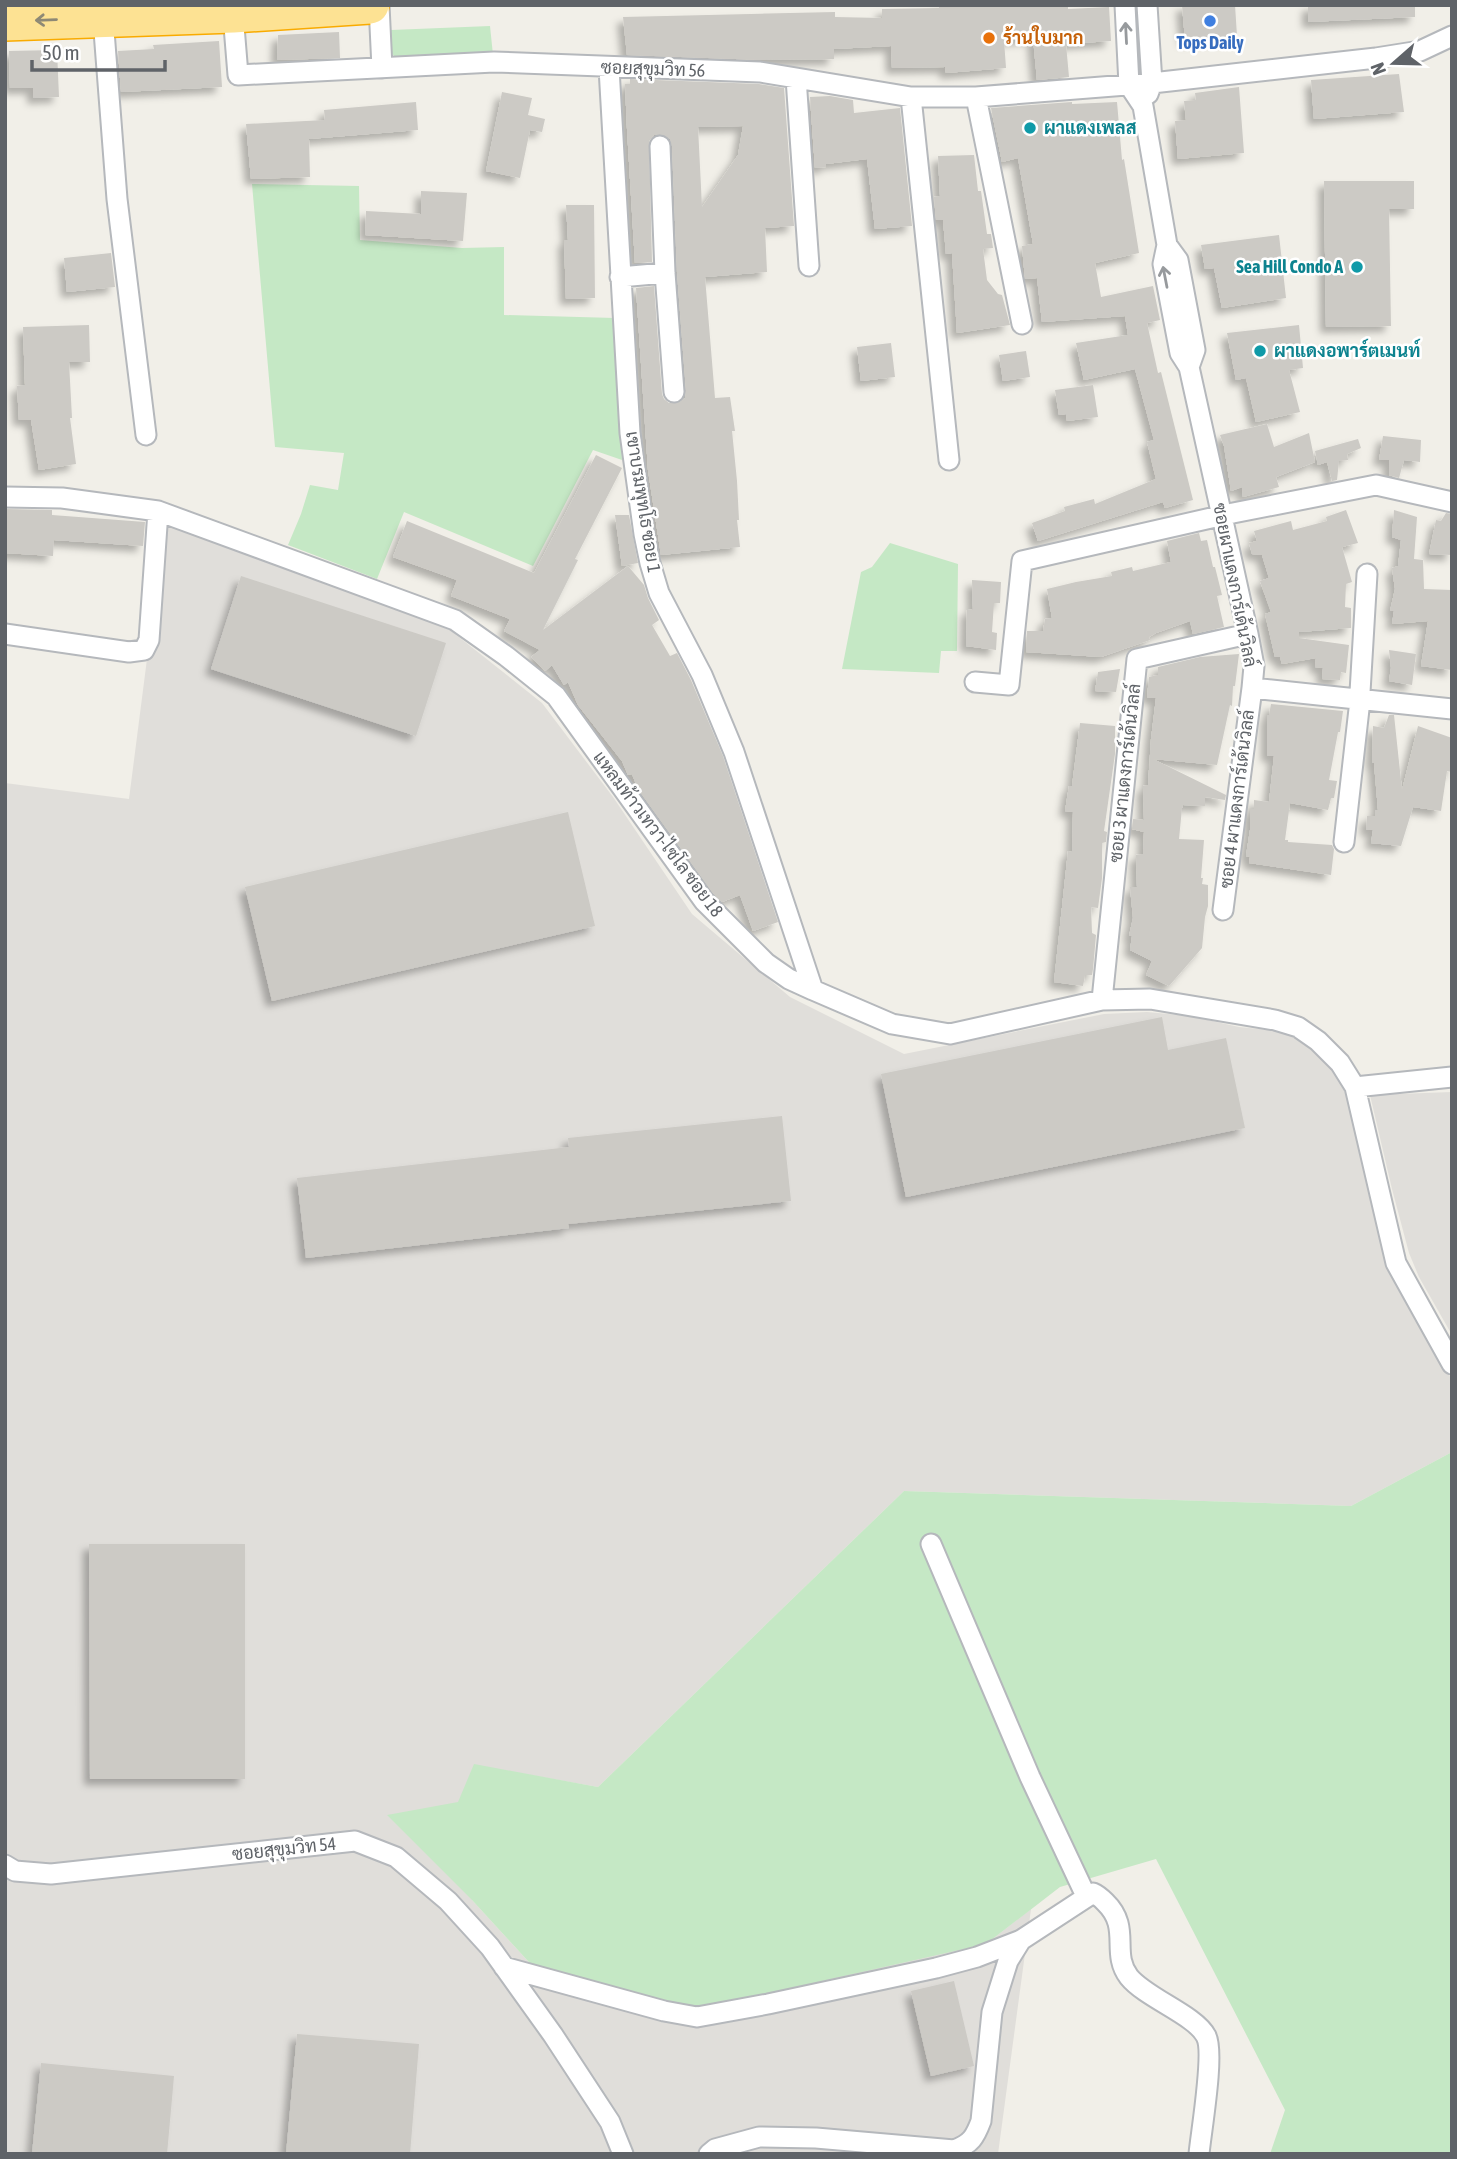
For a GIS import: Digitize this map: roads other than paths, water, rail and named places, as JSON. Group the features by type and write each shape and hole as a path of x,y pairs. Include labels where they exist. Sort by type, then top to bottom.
{"highway":[{"path":"5,22 370,5"}],"street":[{"path":"379,5 382,68"},
{"path":"1125,5 1129,85 1143,106"},
{"path":"1143,106 1152,83 1147,5"},
{"name":"ซอยสุขุมวิท 56","path":"233,13 238,75 494,61 609,68 760,72 911,97 976,97 1129,85 1376,58 1420,51 1452,36"},
{"path":"103,18 117,199 146,435"},
{"name":"เขาบรมพุทโธ ซอย 1","path":"609,68 630,433 650,564 659,593 702,675 734,752 813,990"},
{"path":"796,78 809,266"},
{"path":"911,97 949,460"},
{"path":"976,97 1022,324"},
{"name":"ซอยผาแดงการ์เด้นวิลล์","path":"1143,106 1167,245 1178,260 1195,350 1189,367 1248,634 1254,666 1252,688 1452,709"},
{"path":"660,146 664,273 674,392"},
{"path":"620,276 664,273"},
{"path":"975,682 1009,685 1023,561 1222,516 1376,485 1452,502"},
{"name":"แหลมท้าวเทวา-ไซโล ซอย 18","path":"5,497 62,498 158,511 455,620 556,696 704,901 766,962 789,979 892,1024 950,1034 1102,1000 1150,999 1275,1020 1298,1027 1318,1041 1340,1063 1355,1087 1396,1263 1452,1364"},
{"path":"5,634 129,652 144,650 149,640 158,511"},
{"path":"1344,842 1359,698 1367,574"},
{"name":"ซอย 3 ผาแดงการ์เด้นวิลล์","path":"1102,1000 1137,659 1248,634"},
{"name":"ซอย 4 ผาแดงการ์เด้นวิลล์","path":"1223,910 1252,688"},
{"path":"1355,1087 1452,1077"},
{"path":"931,1544 1030,1777 1086,1896"},
{"name":"ซอยสุขุมวิท 54","path":"5,1865 15,1871 51,1874 355,1841 396,1857 448,1901 490,1947 553,2035 610,2122 623,2154"},
{"path":"505,1967 664,2011 697,2017 936,1968 977,1957 1021,1940 1086,1896 1097,1894 1113,1910 1120,1924 1121,1961 1128,1975 1138,1986 1198,2026 1207,2037 1209,2057 1199,2154"},
{"path":"709,2154 760,2137 816,2138 954,2150 965,2146 975,2135 981,2121 992,2012 1008,1961 1021,1940"}],"place":[{"name":"Tops Daily","path":"1210,21"},
{"name":"ร้านใบมาก","path":"989,38"},
{"name":"ผาแดงเพลส","path":"1030,128"},
{"name":"Sea Hill Condo A","path":"1357,267"},
{"name":"ผาแดงอพาร์ตเมนท์","path":"1260,351"}]}
